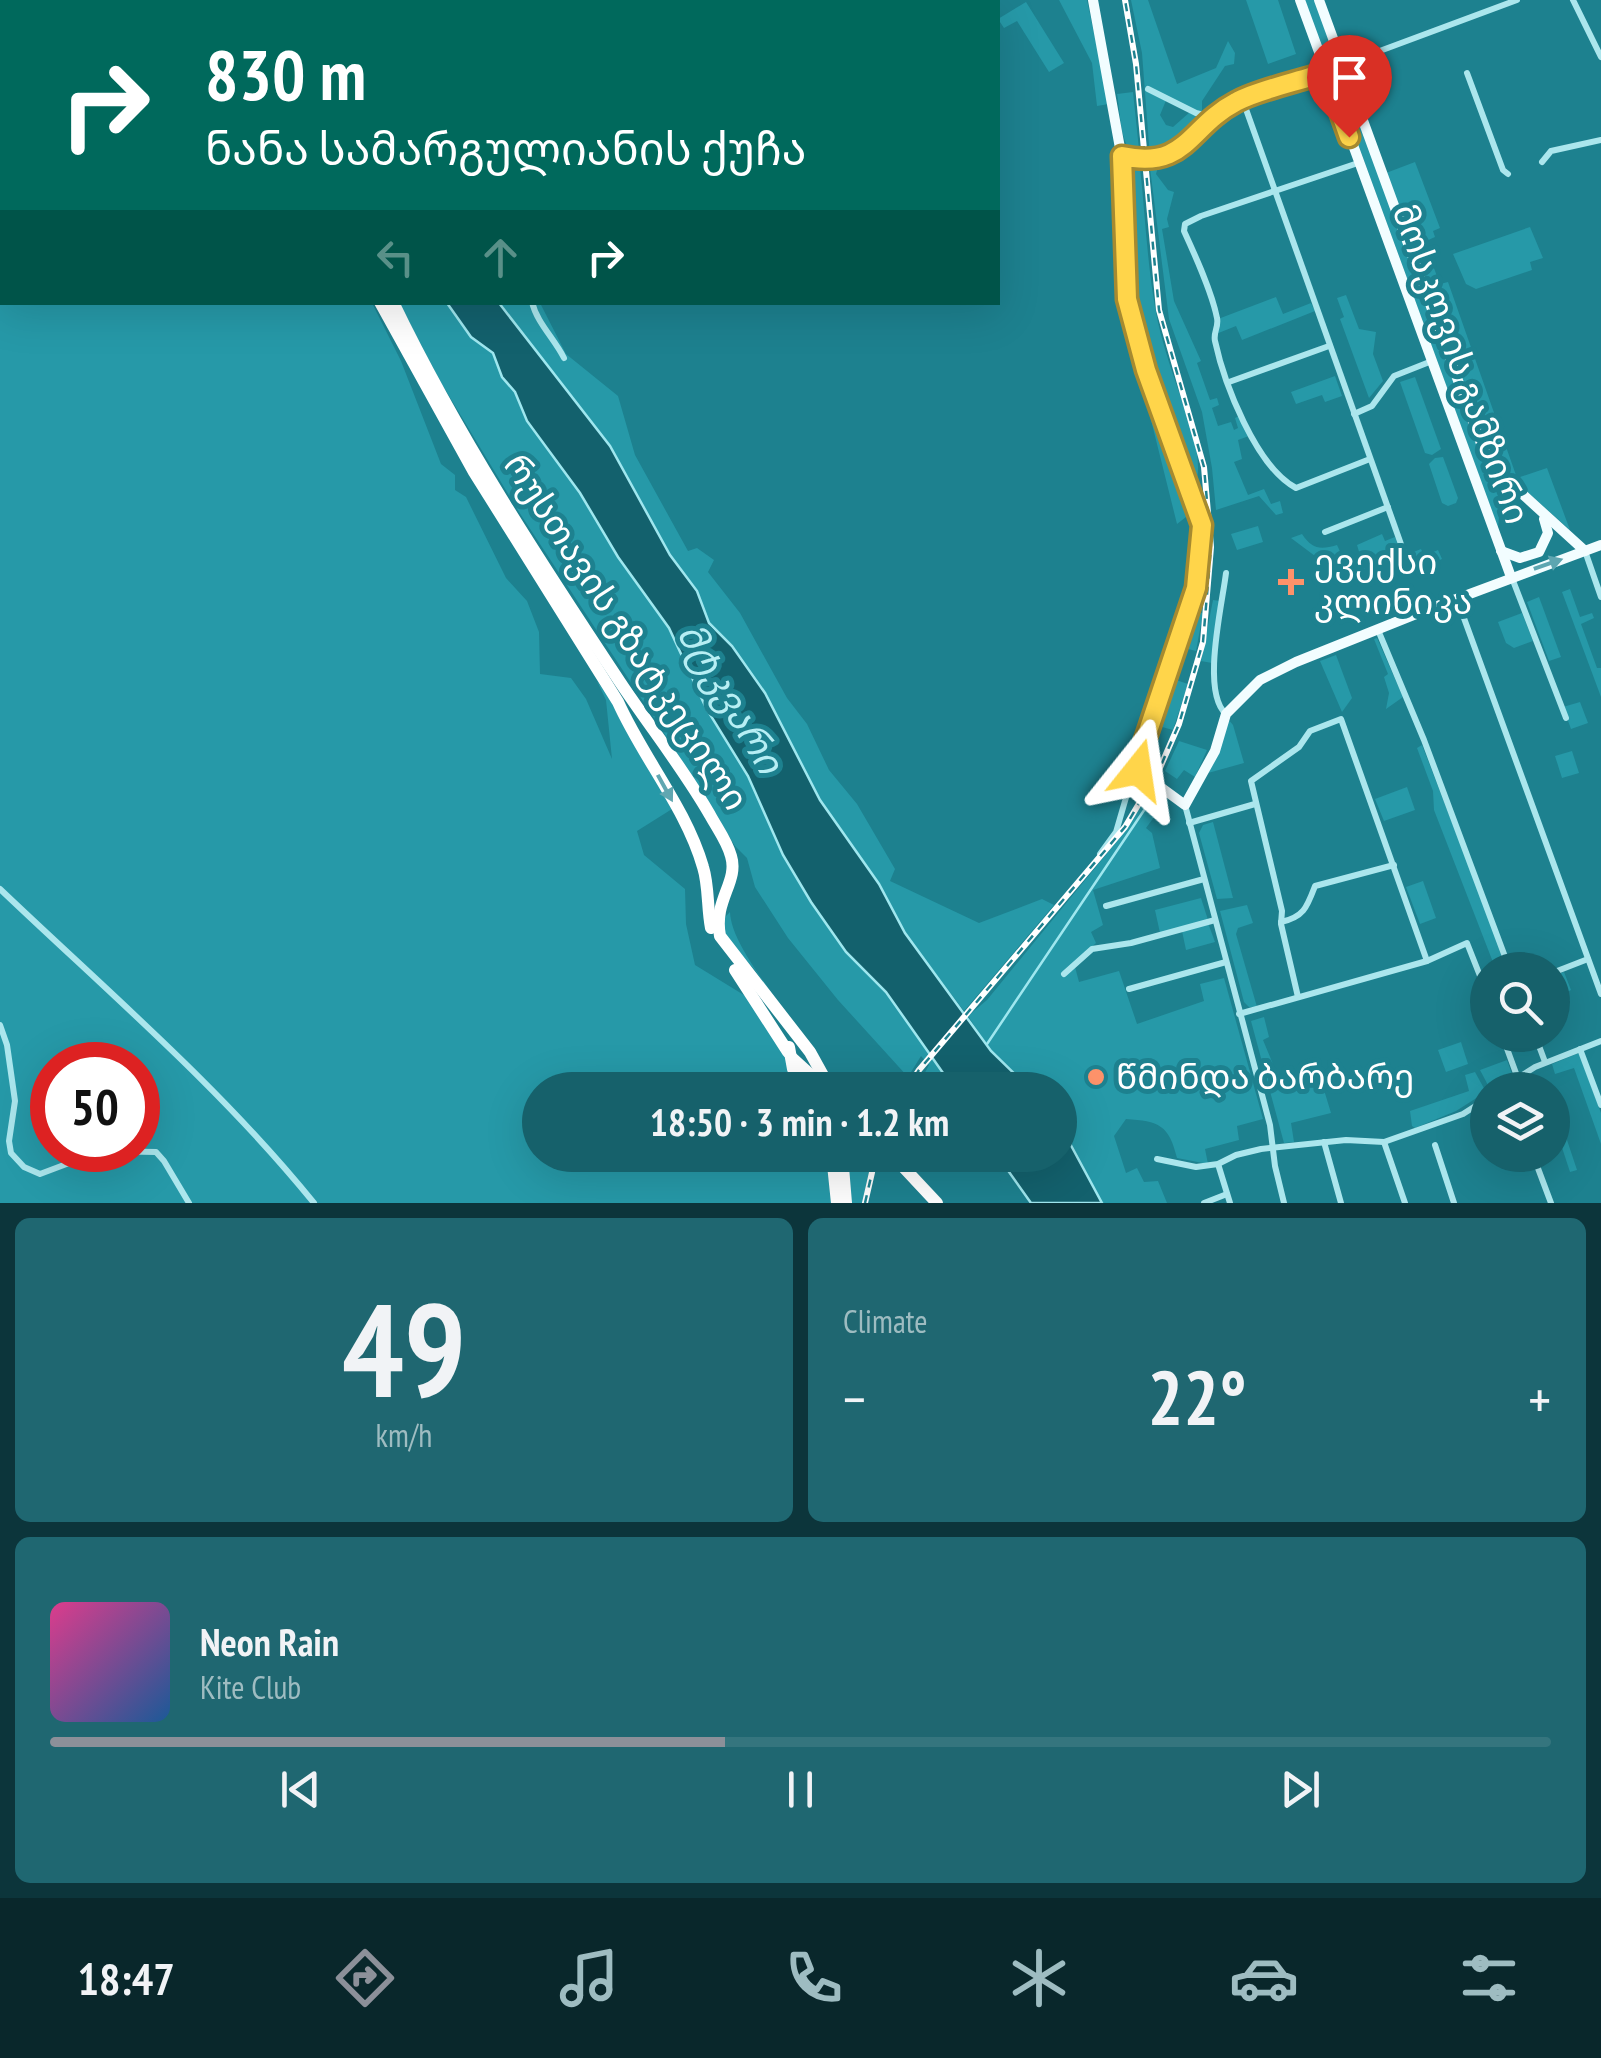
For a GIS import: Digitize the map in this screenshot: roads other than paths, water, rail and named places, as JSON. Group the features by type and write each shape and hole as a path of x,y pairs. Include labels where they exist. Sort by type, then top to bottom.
{"highway":[{"name":"რუსთავის გზატკეცილი","path":"382,305 455,440 618,702 692,836 704,870 713,939 814,1072"},
{"name":"რუსთავის გზატკეცილი","path":"394,305 422,361 524,534 618,680 685,772 725,841 732,865 717,913 720,936 811,1072"},
{"path":"798,1053 801,1072"},
{"path":"834,1172 837,1203"},
{"path":"843,1172 846,1203"},
{"path":"908,1172 937,1203"}],"main road":[{"path":"1094,0 1122,156 1127,299 1146,370 1202,525 1196,588 1138,770 1184,805 1216,751 1226,714 1242,695 1274,672 1456,598 1601,545"},
{"name":"მოსკოვის გამზირი","path":"1300,0 1511,577"},
{"name":"მოსკოვის გამზირი","path":"1319,0 1483,448 1538,510 1584,551"},
{"path":"1326,72 1342,65"},
{"path":"1501,551 1524,558 1542,549 1548,529 1538,510"}],"street":[{"path":"1342,65 1516,0"},
{"path":"1573,0 1601,56"},
{"path":"1122,156 1150,160 1174,154 1242,98 1326,72"},
{"path":"1466,73 1502,170 1508,174"},
{"path":"1148,89 1215,118"},
{"path":"1242,98 1407,561"},
{"path":"1542,162 1551,151 1601,140"},
{"path":"1358,163 1189,221 1184,228 1218,322 1214,337 1228,382 1251,436 1294,488 1370,459"},
{"path":"533,305 539,322 548,328 564,358"},
{"path":"1228,382 1330,346"},
{"path":"1354,414 1372,406 1394,376 1432,362"},
{"path":"1325,532 1388,506"},
{"path":"1584,551 1601,596"},
{"path":"1226,573 1213,682 1217,705 1226,714"},
{"path":"1511,577 1566,718"},
{"path":"1456,598 1601,994"},
{"path":"1378,630 1503,952"},
{"path":"1298,997 1252,778 1298,747 1310,731 1341,719 1427,960"},
{"path":"1100,854 1116,832 1134,770 1138,770"},
{"path":"1189,823 1255,804"},
{"path":"1184,805 1270,1125 1284,1203"},
{"path":"1281,922 1299,918 1315,886 1394,865"},
{"path":"1106,906 1204,879"},
{"path":"0,889 190,1066 272,1152 314,1203"},
{"path":"1064,974 1092,949 1215,920"},
{"path":"1240,1014 1427,960 1468,943 1472,952"},
{"path":"1570,966 1588,959"},
{"path":"1129,989 1226,962"},
{"path":"0,1026 14,1101 9,1141 16,1161 40,1174 101,1150 156,1152 189,1203"},
{"path":"1525,1072 1601,1041"},
{"path":"1580,1049 1601,1106"},
{"path":"1541,1052 1545,1062"},
{"path":"1157,1159 1181,1161 1194,1167 1218,1164 1236,1155 1324,1141 1384,1142 1470,1110"},
{"path":"1324,1141 1341,1203"},
{"path":"1384,1142 1405,1203"},
{"path":"1434,1145 1454,1203"},
{"path":"1218,1164 1230,1203"},
{"path":"1540,1172 1551,1203"},
{"path":"1204,1203 1227,1194"}],"water":[{"name":"მტკვარი","path":"448,305 501,305 610,446 670,555 697,591 709,623 732,646 765,693 820,800 879,884 905,933 991,1051 1013,1072 942,1072 886,992 846,952 783,855 748,776 706,708 669,628 527,421 493,353 471,337"},
{"path":"1077,1157 1102,1203 1031,1203 1009,1172 1077,1172"}],"waterway":[{"path":"987,1044 1157,791"}],"railway":[{"path":"918,1072 1125,827 1159,770 1179,724 1203,642 1211,547 1204,467 1159,310 1136,64 1125,0"},
{"path":"865,1203 872,1172"}],"place":[{"name":"ევექსი კლინიკა","path":"1291,582"},
{"name":"წმინდა ბარბარე","path":"1096,1077"}]}
